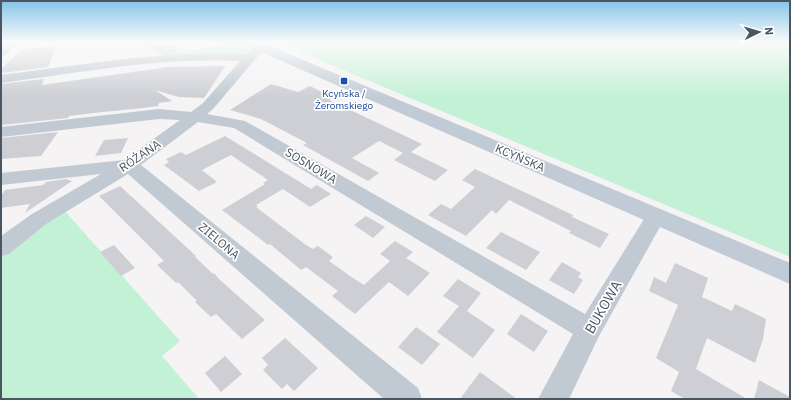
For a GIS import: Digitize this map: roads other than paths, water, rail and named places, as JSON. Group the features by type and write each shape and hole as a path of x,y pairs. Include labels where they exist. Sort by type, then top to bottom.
{"street":[{"path":"1,79 144,61"},
{"name":"RÓŻANA","path":"1,248 39,219 129,165 196,117 208,106 245,61"},
{"name":"KCYŃSKA","path":"283,61 656,216 790,274"},
{"name":"SOSNOWA","path":"1,132 159,114 196,117 229,122 246,128 589,330"},
{"path":"1,179 129,165"},
{"name":"ZIELONA","path":"129,165 407,399"},
{"name":"BUKOWA","path":"553,399 589,330 656,216"}],"place":[{"name":"Kcyńska / Żeromskiego","path":"344,81"}]}
